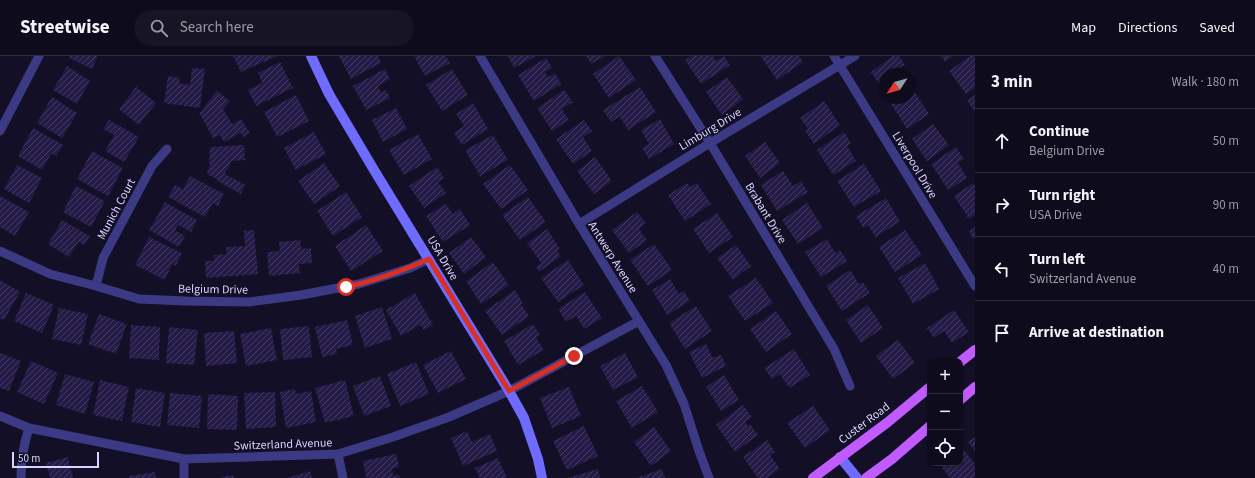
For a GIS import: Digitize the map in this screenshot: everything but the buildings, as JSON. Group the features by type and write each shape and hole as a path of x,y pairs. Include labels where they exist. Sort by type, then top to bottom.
{"main road":[{"path":"963,360 975,350"},
{"path":"963,397 975,387"},
{"name":"Custer Road","path":"813,478 888,422 927,390"},
{"path":"866,478 892,459 927,429"}],"street":[{"path":"0,131 39,56"},
{"name":"USA Drive","path":"311,56 329,94 524,418 538,459 542,478"},
{"name":"Antwerp Avenue","path":"480,56 579,224 666,365 684,404 698,451 709,478"},
{"name":"Brabant Drive","path":"654,56 710,143 834,349 850,386"},
{"name":"Liverpool Drive","path":"834,56 975,286"},
{"name":"Limburg Drive","path":"579,224 855,56"},
{"name":"Munich Court","path":"96,286 103,258 152,166 167,149"},
{"name":"Belgium Drive","path":"0,251 50,274 139,299 249,302 301,296 359,284 410,268 429,259"},
{"name":"Switzerland Avenue","path":"0,416 29,428 184,459 338,454 449,418 509,391 639,321"},
{"path":"21,478 21,459 29,428"},
{"path":"338,454 343,478"},
{"path":"840,457 857,478"},
{"path":"184,459 184,478"}],"route":[{"path":"346,287 410,268 429,259 509,391 574,356"}]}
